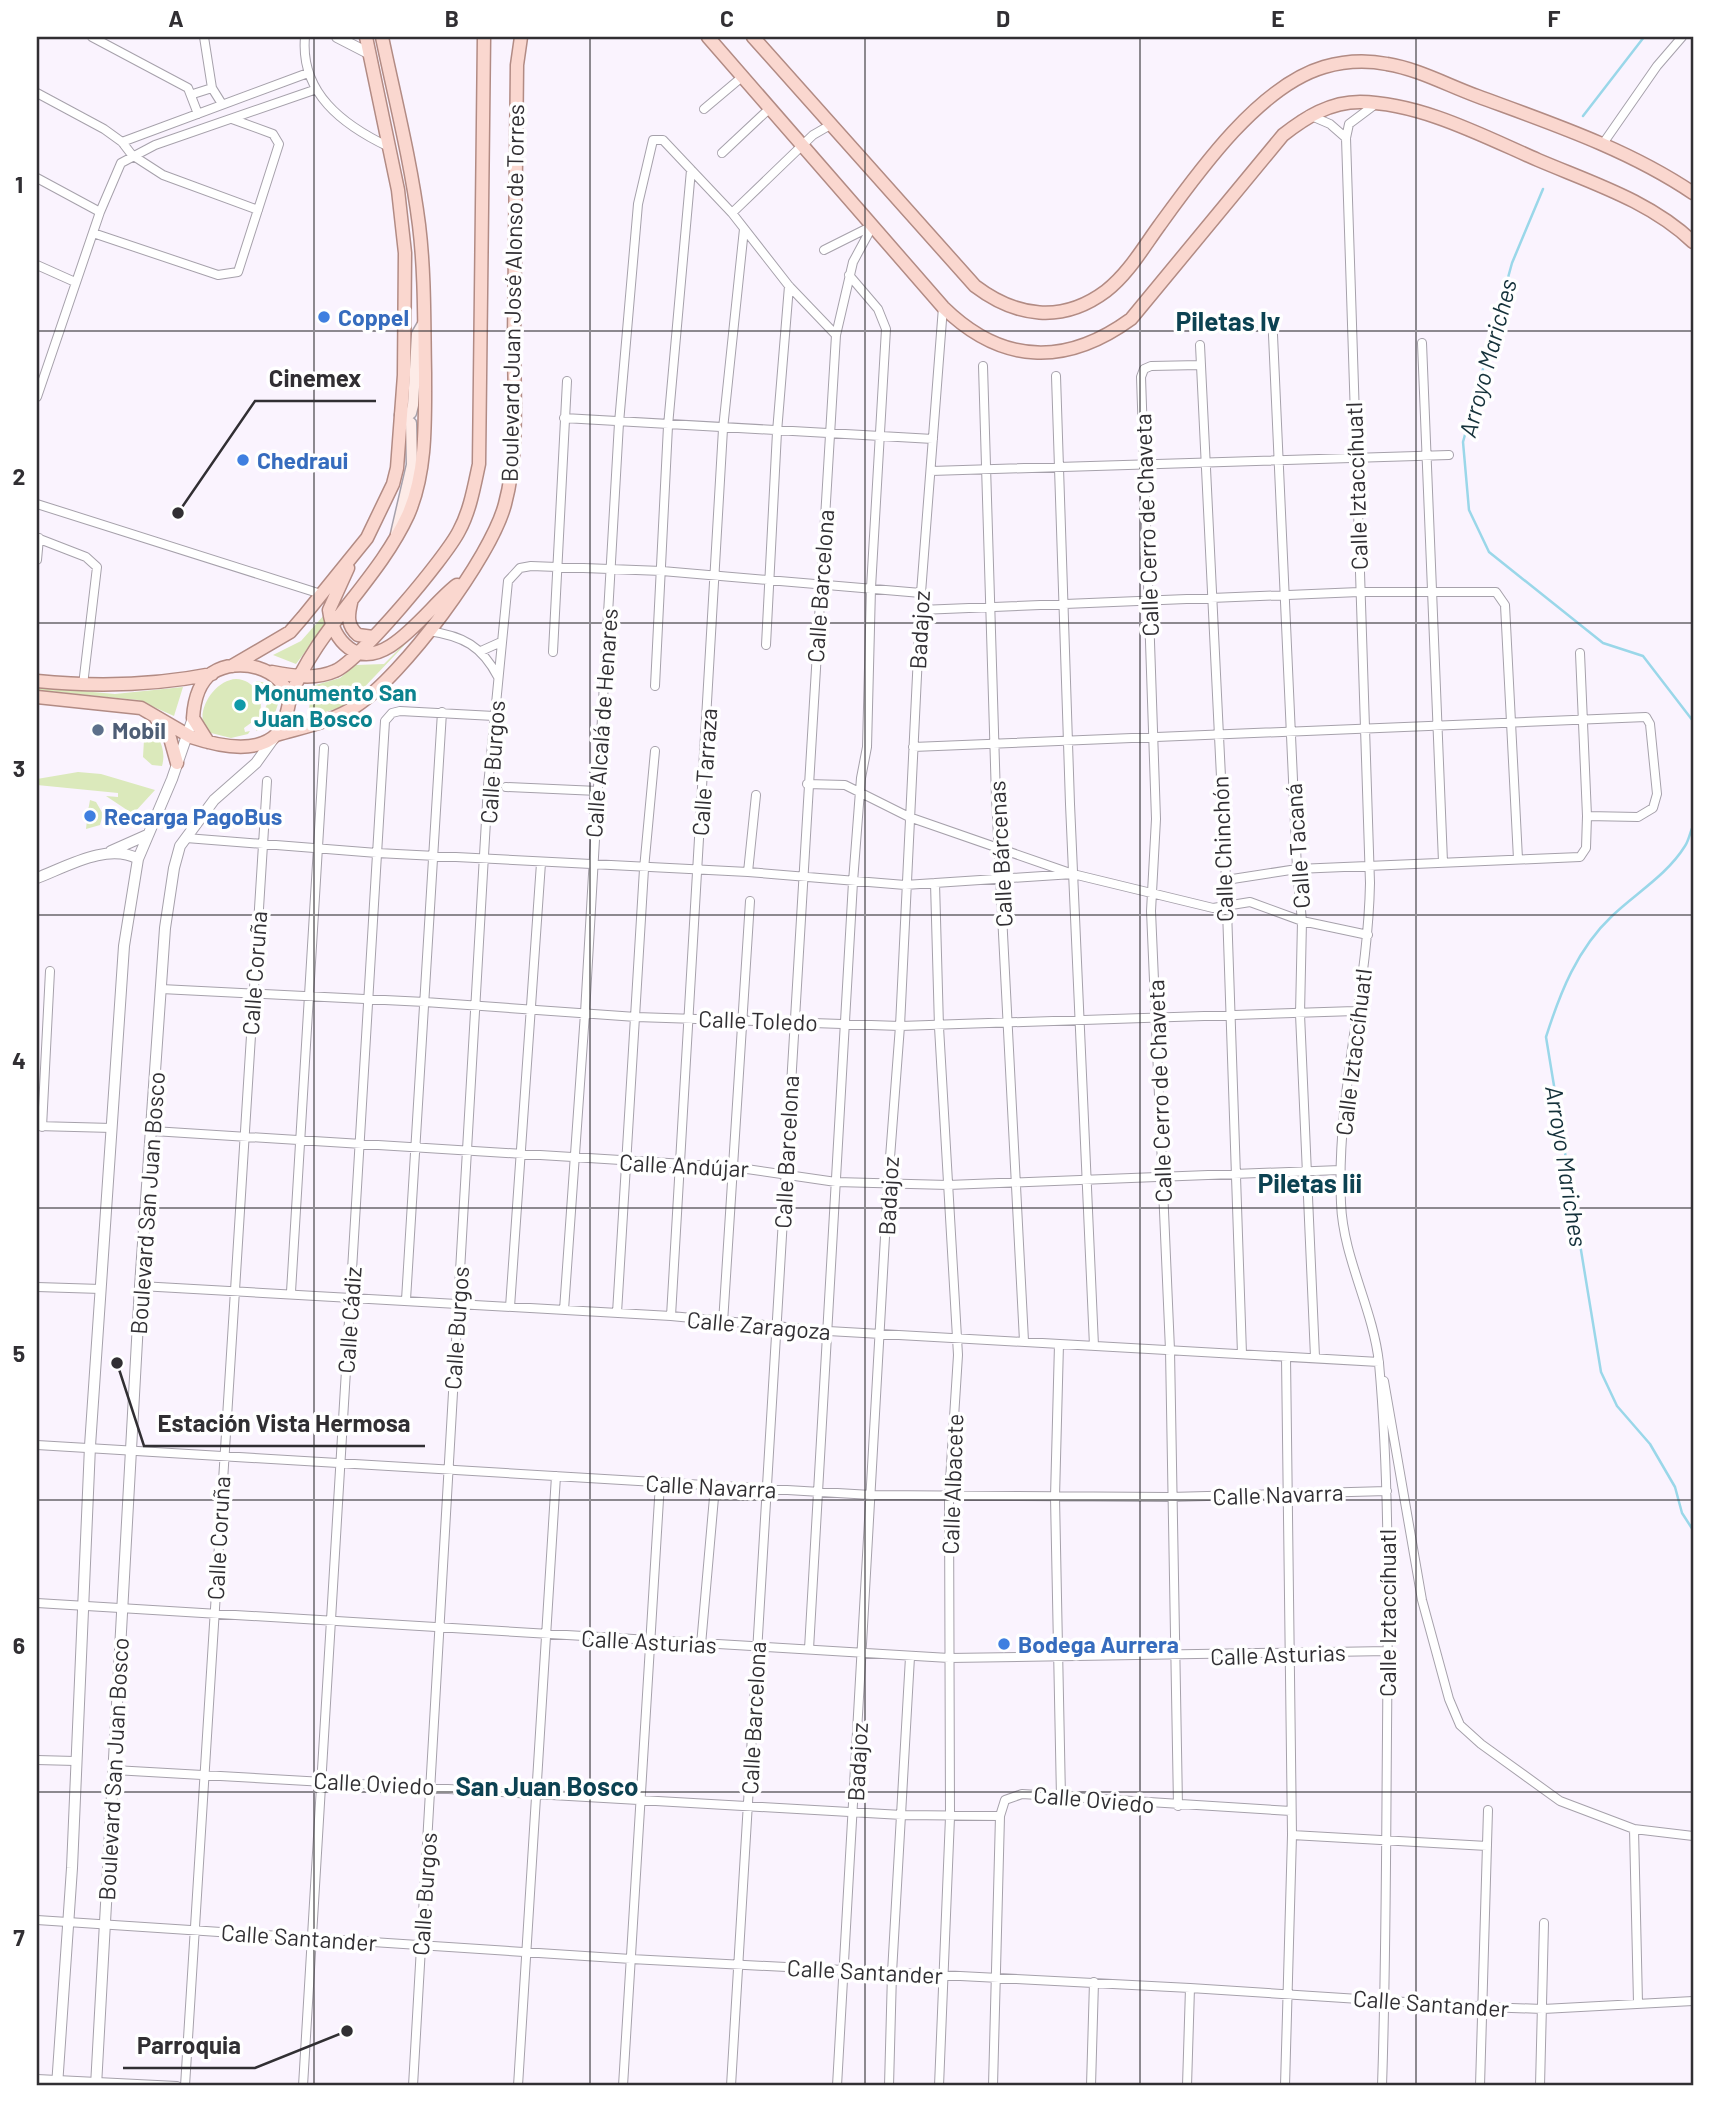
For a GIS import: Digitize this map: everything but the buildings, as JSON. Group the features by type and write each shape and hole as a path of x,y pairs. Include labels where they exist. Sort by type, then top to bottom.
{"main road":[{"path":"37,681 83,685 155,684 212,674 232,666 290,632 368,538 393,484 400,451 405,253 389,147 366,37"},
{"path":"37,697 132,707 152,712 185,734 208,742 244,746 276,735 299,676 395,540 414,501 423,447 423,261 416,204 382,37"},
{"name":"Boulevard Juan José Alonso de Torres","path":"272,672 299,676 323,675 337,670 373,637 439,563 460,530 479,464 484,37"},
{"name":"Boulevard Juan José Alonso de Torres","path":"276,735 340,715 358,705 429,631 468,577 496,531 510,476 513,436 517,65 522,37"},
{"path":"708,37 943,307 981,338 1020,352 1062,351 1100,340 1139,310 1283,135 1309,115 1348,103 1377,103 1419,112 1634,201 1661,216 1693,242"},
{"path":"753,37 975,286 1008,307 1043,313 1079,306 1115,283 1255,109 1287,83 1326,66 1371,62 1412,70 1602,145 1635,160 1693,193"},
{"path":"402,418 414,405 417,334 424,322"},
{"path":"395,540 399,509 412,465 414,436 411,423 402,418"},
{"path":"351,558 328,610 333,626 345,644 357,653 373,655 384,651 447,592 468,577"},
{"path":"352,600 348,616 351,627 358,635 373,637"},
{"path":"232,666 272,672 286,686 290,698"},
{"path":"208,742 193,718 197,693 212,674"},
{"path":"152,712 170,738 177,763"}],"street":[{"path":"92,37 183,85 193,94 198,114"},
{"path":"204,37 212,88 222,104"},
{"path":"305,37 308,73 314,89 337,113 389,147"},
{"path":"337,37 370,54"},
{"path":"1602,145 1657,66 1682,37"},
{"path":"122,142 308,73"},
{"path":"704,108 742,77"},
{"path":"193,94 212,88"},
{"path":"37,397 40,378 117,169 132,155 314,89"},
{"path":"37,93 122,142 132,155 163,175 258,209"},
{"path":"1309,115 1330,124 1346,138 1349,124 1377,103"},
{"path":"722,153 770,108"},
{"path":"93,233 218,275 233,275 242,268 279,141 273,134 232,119"},
{"path":"732,213 813,135 832,124"},
{"name":"Calle Iztaccíhuatl","path":"1346,138 1369,865 1368,935 1345,1094 1340,1170 1342,1219 1367,1304 1378,1362 1387,1491 1388,1651 1382,2086"},
{"name":"Calle Alcalá de Henares","path":"564,1310 585,1013 619,423 638,204 651,144 655,139 663,140 691,170"},
{"path":"691,170 732,213 789,286 836,335"},
{"path":"655,686 668,426 691,170"},
{"path":"37,178 100,212"},
{"path":"824,250 873,225"},
{"name":"Calle Barcelona","path":"731,2086 801,877 836,335 849,275 859,247 873,225"},
{"name":"Calle Tarraza","path":"671,1316 723,429 744,229"},
{"path":"37,265 75,282"},
{"path":"809,1649 853,882 860,793 867,747 871,588 881,438 884,321 878,309 849,275"},
{"path":"766,645 777,432 789,286"},
{"name":"Badajoz","path":"837,2086 855,1811 861,1653 888,1184 900,1026 921,593 943,307"},
{"name":"Calle Tacaná","path":"1273,335 1290,731 1302,921 1300,1014 1315,1357"},
{"path":"1422,343 1443,862"},
{"name":"Calle Chinchón","path":"1200,345 1216,736 1226,880 1224,907 1242,1354"},
{"name":"Calle Cerro de Chaveta","path":"1178,1806 1170,1497 1170,1350 1152,894 1156,819 1140,377 1144,369 1151,366 1200,365"},
{"name":"Calle Bárcenas","path":"983,366 998,848 1024,1341"},
{"path":"1056,376 1073,874 1094,1346"},
{"path":"553,652 555,566 567,381"},
{"path":"564,418 933,439"},
{"path":"931,471 1449,455"},
{"path":"37,504 321,594"},
{"path":"37,560 38,538 86,557 97,567 83,685"},
{"name":"Calle Burgos","path":"413,2086 432,1786 447,1467 494,716 505,590 512,572 531,566 555,566"},
{"path":"555,566 662,571 921,593"},
{"path":"920,610 1359,592 1496,592 1505,605 1518,859"},
{"path":"429,631 463,639 481,651 499,678"},
{"path":"481,651 501,642"},
{"path":"1226,880 1297,869 1580,858 1586,848 1587,816 1580,653"},
{"name":"Calle Cádiz","path":"303,2086 385,721 392,713 400,711 442,712"},
{"path":"406,1300 425,1002 431,856 442,712 494,716"},
{"path":"913,747 1646,717 1650,724 1656,801 1647,813 1638,817 1587,816"},
{"name":"Boulevard San Juan Bosco","path":"57,2083 90,1446 124,946 138,859 193,718"},
{"name":"Boulevard San Juan Bosco","path":"97,2084 140,1286 153,1131 165,928 174,868 186,838 214,800 264,755 276,735"},
{"path":"291,1292 324,748"},
{"path":"617,1313 644,869 655,751"},
{"name":"Calle Coruña","path":"185,2086 206,1774 232,1290 267,781"},
{"path":"807,784 845,785 909,817 1073,874 1213,908 1250,902 1302,921 1368,935"},
{"path":"506,787 598,791"},
{"path":"748,872 756,795"},
{"path":"37,878 147,835"},
{"path":"186,838 485,860 748,872 853,882 935,883 1073,874"},
{"path":"104,853 126,854 138,859"},
{"path":"510,1307 541,863"},
{"name":"Calle Albacete","path":"935,883 939,1027 958,1337 949,1496 950,1817 939,2086"},
{"path":"723,1323 750,901"},
{"path":"50,971 40,1126 111,1128"},
{"name":"Calle Toledo","path":"161,989 425,1002 636,1017 742,1018 939,1027 1355,1011"},
{"name":"Calle Andújar","path":"153,1131 733,1167 836,1182 888,1184 1087,1182 1340,1170"},
{"name":"Calle Zaragoza","path":"140,1286 291,1292 671,1316 776,1328 1378,1362"},
{"path":"37,1287 101,1289"},
{"path":"1059,1344 1055,1497 1061,1798"},
{"path":"1285,2086 1292,1835 1285,1494 1286,1357"},
{"path":"1378,1362 1422,1600 1449,1699 1460,1724 1541,1790 1560,1801 1634,1829 1693,1836"},
{"name":"Calle Navarra","path":"37,1445 447,1467 871,1495 1170,1497 1387,1491"},
{"path":"519,2086 556,1476"},
{"path":"623,2086 660,1483"},
{"path":"701,1645 715,1486"},
{"name":"Calle Asturias","path":"37,1604 123,1606 439,1630 809,1649 910,1657 1174,1657 1388,1651"},
{"path":"889,2086 892,1973 910,1657"},
{"path":"37,1760 75,1761"},
{"name":"Calle Oviedo","path":"114,1770 321,1779 749,1807 950,1817 1000,1816 1004,1800 1013,1795 1291,1811"},
{"path":"1480,2086 1488,1811"},
{"path":"993,2086 998,1978 1000,1816"},
{"path":"1634,1829 1638,2003"},
{"path":"1292,1835 1487,1846"},
{"name":"Calle Santander","path":"37,1920 631,1959 1094,1982 1483,2007 1543,2009 1693,2001"},
{"path":"1540,2086 1544,1923"},
{"path":"1091,2086 1094,1982"},
{"path":"1187,2086 1189,1988"},
{"path":"37,2078 57,2083 177,2086"}],"green space":[{"path":"441,607 353,699 342,707 308,717 312,686 340,678 356,665 384,664"},
{"path":"324,615 325,625 296,664 273,655 301,641"},
{"path":"236,679 254,687 261,704 259,717 244,728 245,732 250,731 248,734 231,738 207,732 203,716 208,699 220,685"},
{"path":"256,681 272,684 281,695 272,722 256,731 267,704"},
{"path":"37,687 115,694 183,687 174,716 138,700 37,690"},
{"path":"145,722 160,742 162,766 152,765 143,757"},
{"path":"78,772 101,774 155,790 133,814 106,796 118,797 118,793 37,785 37,779"},
{"path":"90,800 96,802 103,814 100,825 86,829 87,820 92,820 92,812 88,811"}],"waterway":[{"name":"Arroyo Mariches","path":"1583,116 1644,37"},
{"name":"Arroyo Mariches","path":"1543,189 1512,263 1463,442 1469,510 1489,552 1603,643 1643,656 1693,721"},
{"name":"Arroyo Mariches","path":"1693,826 1688,841 1678,856 1612,916 1579,957 1557,1004 1546,1037 1601,1372 1617,1406 1650,1444 1675,1487 1682,1513 1693,1530"}],"place":[{"name":"Coppel","path":"324,317"},
{"name":"Chedraui","path":"243,460"},
{"name":"Cinemex","path":"178,513"},
{"name":"Monumento San Juan Bosco","path":"240,705"},
{"name":"Mobil","path":"98,730"},
{"name":"Recarga PagoBus","path":"90,816"},
{"name":"Estación Vista Hermosa","path":"117,1363"},
{"name":"Bodega Aurrera","path":"1004,1644"},
{"name":"Parroquia","path":"347,2031"}],"district":[{"name":"Piletas Iv","path":"1228,320"},
{"name":"Piletas Iii","path":"1310,1182"},
{"name":"San Juan Bosco","path":"547,1785"}]}
